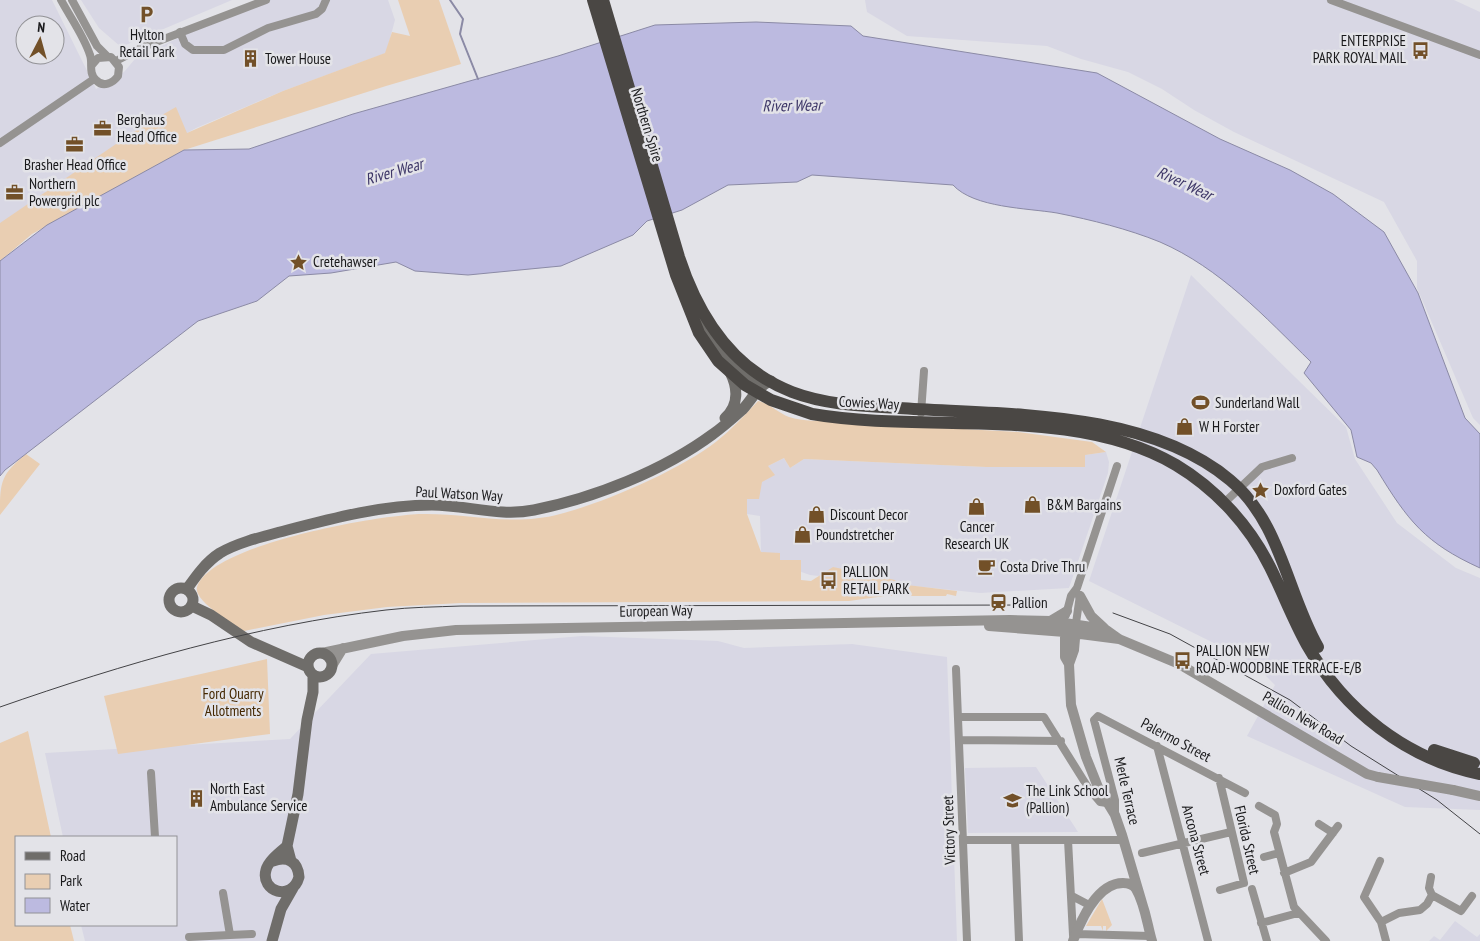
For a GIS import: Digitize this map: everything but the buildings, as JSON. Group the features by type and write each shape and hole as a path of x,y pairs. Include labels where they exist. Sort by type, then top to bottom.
{"highway":[{"name":"Northern Spire","path":"593,0 675,258"},
{"name":"Northern Spire","path":"603,0 675,258"},
{"name":"Cowies Way","path":"675,258 700,308 723,342 752,368 791,392 815,399 921,416 1074,432 1116,440 1144,450 1178,466 1224,503 1257,543 1307,644 1319,664 1341,693 1368,720 1408,748 1448,765 1480,774"},
{"name":"Cowies Way","path":"675,258 699,333 708,348 730,372 757,393 784,405 820,416 1047,418 1126,431 1196,456 1239,488 1268,527 1314,640 1339,678 1371,712 1406,736 1446,756 1480,765"}],"main road":[{"path":"700,308 704,327 712,339 728,359 756,383 757,393"},
{"name":"Paul Watson Way","path":"707,438 734,408 736,397 735,383 730,372"},
{"name":"Paul Watson Way","path":"187,589 199,571 220,553 261,538 385,508 434,505 476,511 531,511 582,499 660,465 707,438 740,412 762,385 771,381"},
{"path":"180,588 187,589 193,598 192,606 183,612 175,610 170,605 170,597 174,591 180,588"},
{"path":"192,606 211,615 251,642 313,669 328,674 332,666 329,657 322,653 316,654 313,669 313,692 307,720 294,819 287,846 266,870 266,879 274,890 281,909"},
{"path":"272,941 281,909 299,877 299,871 291,861 287,846"},
{"path":"273,861 280,858 291,861"},
{"path":"274,890 283,892 293,888"}],"street":[{"path":"61,0 90,54 91,72 94,79 104,84 116,80 119,72 116,61 106,56 97,46 72,0"},
{"path":"116,61 143,47 266,0"},
{"path":"180,32 185,44 193,50 224,50 268,28 316,14 322,9 326,0"},
{"path":"1331,0 1480,55"},
{"path":"92,65 98,58 106,56"},
{"path":"0,142 94,79"},
{"path":"921,416 924,370"},
{"path":"1224,503 1262,467 1292,458"},
{"path":"1070,628 1117,466"},
{"path":"1079,592 1071,596 1067,611 1074,650 1068,664 1071,706 1086,758 1107,803 1115,815"},
{"path":"1079,592 1091,616 1105,629"},
{"path":"1051,621 1067,611"},
{"name":"European Way","path":"322,653 403,636 456,630 1051,621 1070,628"},
{"name":"European Way","path":"972,622 994,627 1070,628"},
{"name":"Pallion New Road","path":"1070,628 1105,629 1119,639"},
{"name":"Pallion New Road","path":"1070,628 1119,639 1180,664 1368,774 1480,796"},
{"path":"332,666 343,648"},
{"name":"Victory Street","path":"956,669 967,941"},
{"name":"Palermo Street","path":"1094,720 1096,716 1101,716 1246,794"},
{"path":"958,718 1044,717 1061,741 1089,790 1100,802 1107,803"},
{"name":"Merle Terrace","path":"1094,720 1115,800 1115,815 1124,840 1151,939"},
{"path":"959,740 1061,741"},
{"name":"Ancona Street","path":"1158,746 1208,941"},
{"path":"151,773 155,836"},
{"name":"Florida Street","path":"1219,778 1244,883 1220,890"},
{"path":"1259,806 1275,815 1277,824 1274,832 1292,901 1298,913 1326,941"},
{"path":"1319,824 1333,833"},
{"path":"1284,873 1312,862 1338,826"},
{"path":"1142,853 1231,832"},
{"path":"963,840 1124,840"},
{"path":"1015,840 1019,941"},
{"path":"1068,840 1074,939"},
{"path":"1264,857 1279,854"},
{"path":"1074,939 1090,906 1108,887 1127,875 1130,861"},
{"path":"1355,902 1364,897 1380,861"},
{"path":"1430,876 1429,888 1432,895 1461,911 1472,896"},
{"path":"1108,887 1121,882 1130,883 1136,888 1142,903"},
{"path":"1252,889 1267,941"},
{"path":"223,893 230,935"},
{"path":"1381,922 1398,913 1420,910 1427,904 1432,895"},
{"path":"1072,896 1090,906"},
{"path":"1364,897 1381,922 1386,941"},
{"path":"1261,922 1298,913"},
{"path":"189,937 252,934"},
{"path":"1074,939 1151,939"}],"shaded area":[{"path":"0,0 52,0 59,15 15,15 15,65 65,65 65,26 96,89 124,72 135,59 256,0 388,0 395,20 386,53 283,91 196,128 118,171 0,225"},
{"name":"Hylton Retail Park","path":"81,0 232,0 121,47 99,28"},
{"path":"865,0 1454,0 1480,12 1480,425 1473,418 1417,288 1417,261 1384,202 1234,132 1194,110 1162,89 1128,72 1081,59 1047,46 907,36 867,12"},
{"path":"1191,275 1346,427 1355,459 1397,523 1456,568 1480,578 1480,810 1405,807 1247,736 1275,685 1252,662 1089,581"},
{"name":"PALLION RETAIL PARK","path":"1106,452 1109,462 1108,473 1069,588 980,593 810,575 779,564 761,553 760,516 747,514 747,499 762,482 768,466 784,458 790,468 804,459 986,467 1085,467 1084,455"},
{"path":"582,636 718,641 744,648 852,644 947,657 957,941 85,941 81,926 178,926 178,836 63,836 45,753 290,739 371,654"},
{"name":"The Link School (Pallion)","path":"1036,767 1078,832 968,833 965,768"},
{"path":"1455,921 1477,937 1480,934 1480,941 1429,941 1434,936 1440,940"}],"green space":[{"path":"398,0 439,0 461,64 184,150 32,234 0,261 0,223 141,127 176,107 187,133 283,91 385,53 392,32 410,36"},
{"path":"758,401 785,415 800,420 1018,432 1092,442 1106,452 1085,455 1085,467 986,467 804,459 790,468 784,458 768,466 775,475 762,482 759,499 747,499 747,514 761,552 780,553 780,560 801,560 801,580 811,581 833,567 895,580 899,584 957,591 956,596 947,594 946,596 885,596 849,601 461,603 387,607 324,615 244,631 207,605 197,593 197,587 209,572 232,558 263,545 336,526 421,514 508,519 542,518 599,502 663,474 702,452 723,436"},
{"path":"26,454 40,464 0,515 0,495 3,480 17,461"},
{"name":"Ford Quarry Allotments","path":"267,659 270,734 118,754 104,696"},
{"path":"28,731 51,836 15,836 15,926 70,926 74,941 0,941 0,743"},
{"path":"1102,899 1112,925 1106,931 1106,926 1103,926 1103,931 1101,926 1086,926"}],"water":[{"name":"River Wear","path":"756,22 851,26 863,36 1097,73 1220,139 1290,170 1333,194 1384,232 1418,293 1465,418 1480,434 1480,568 1461,559 1431,539 1409,517 1371,463 1357,457 1351,430 1304,373 1311,362 1241,295 1202,265 1182,253 1148,237 1097,222 1057,213 987,203 962,193 953,185 812,175 797,182 728,185 682,210 647,221 633,235 561,266 468,275 415,271 396,262 331,273 289,276 257,301 198,321 5,470 0,476 0,261 47,225 184,150 249,149 353,114 558,56 655,25"}],"waterway":[{"path":"450,0 463,19 460,34 478,79"}],"tram line":[{"path":"0,707 142,661 190,648 288,625 395,609 461,606 1037,605"},
{"path":"1113,613 1170,634 1290,700 1351,746 1437,800 1480,834"}],"place":[{"name":"Hylton Retail Park","path":"147,14"},
{"name":"ENTERPRISE PARK ROYAL MAIL","path":"1420,50"},
{"name":"Tower House","path":"251,59"},
{"name":"Berghaus Head Office","path":"103,129"},
{"name":"Brasher Head Office","path":"75,144"},
{"name":"Northern Powergrid plc","path":"15,193"},
{"name":"Cretehawser","path":"299,262"},
{"name":"Sunderland Wall","path":"1201,403"},
{"name":"W H Forster","path":"1185,427"},
{"name":"Doxford Gates","path":"1260,490"},
{"name":"B&M Bargains","path":"1033,505"},
{"name":"Cancer Research UK","path":"977,506"},
{"name":"Discount Decor","path":"816,515"},
{"name":"Poundstretcher","path":"802,535"},
{"name":"Costa Drive Thru","path":"986,567"},
{"name":"PALLION RETAIL PARK","path":"829,581"},
{"name":"Pallion","path":"998,603"},
{"name":"PALLION NEW ROAD-WOODBINE TERRACE-E/B","path":"1182,660"},
{"name":"North East Ambulance Service","path":"196,798"},
{"name":"The Link School (Pallion)","path":"1012,800"}]}
